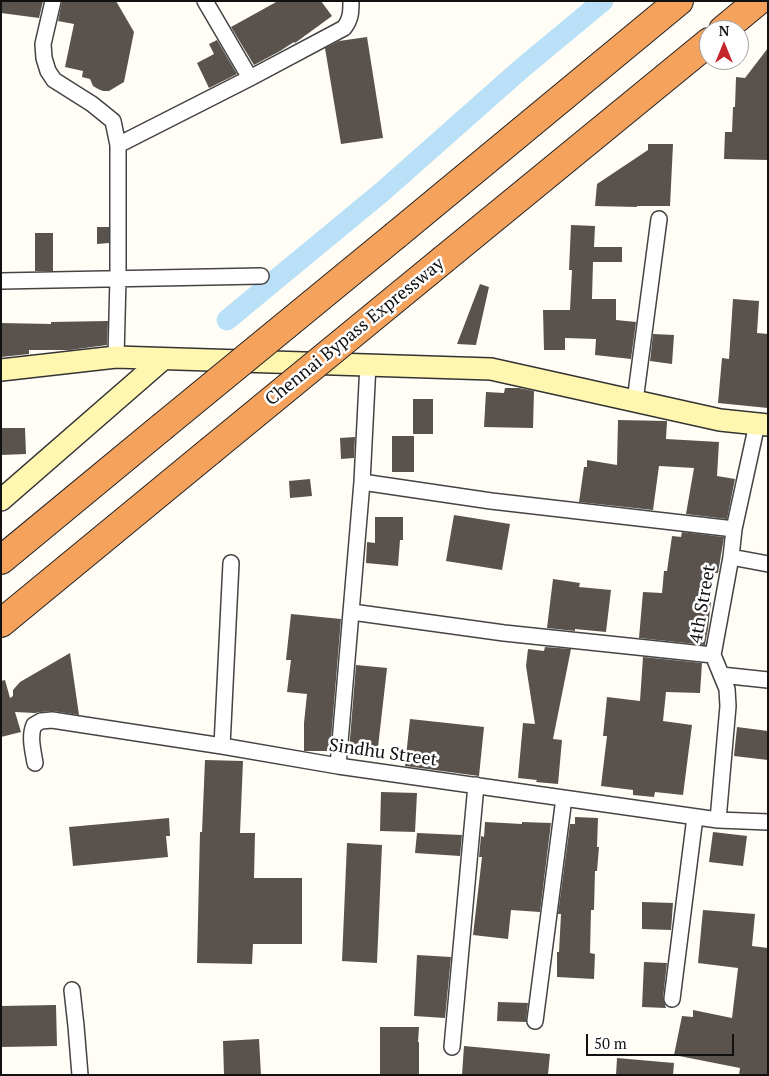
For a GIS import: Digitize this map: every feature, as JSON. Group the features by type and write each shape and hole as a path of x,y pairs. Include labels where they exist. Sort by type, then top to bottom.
{"highway":[{"path":"1,560 679,1"},
{"path":"735,20 758,1"},
{"name":"Chennai Bypass Expressway","path":"1,623 699,50"}],"street":[{"path":"53,1 43,44 44,58 48,71 54,80 92,104 113,122 118,145 116,357"},
{"path":"206,1 250,78"},
{"path":"118,145 344,28 351,15 351,1"},
{"path":"635,401 659,219"},
{"path":"1,281 261,276"},
{"path":"1,370 116,357 491,369 720,420 762,425"},
{"path":"1,500 163,359"},
{"path":"338,766 362,482 368,364"},
{"name":"4th Street","path":"718,820 728,706 727,689 713,655 731,557 734,529 762,425"},
{"path":"362,482 491,501 734,529"},
{"path":"731,557 768,564"},
{"path":"222,746 231,563"},
{"path":"352,612 504,633 713,655"},
{"path":"721,675 768,680"},
{"name":"Sindhu Street","path":"35,763 32,744 34,725 41,721 52,720 476,786 718,820 768,822"},
{"path":"452,1047 476,786"},
{"path":"535,1021 564,798"},
{"path":"672,999 695,816"},
{"path":"72,990 80,1075"}],"building":[{"path":"1,1 43,1 39,18 1,13"},
{"path":"62,1 116,1 134,32 124,82 109,91 103,91 93,86 90,79 82,77 83,71 65,67 74,24 58,21"},
{"path":"278,1 321,1 332,16 295,43 254,65 231,27"},
{"path":"367,37 383,138 341,144 325,48 339,41"},
{"path":"217,40 237,74 209,88 197,63 214,54 209,44"},
{"path":"768,48 768,160 724,159 725,132 732,132 736,77 745,78"},
{"path":"648,144 673,144 670,206 595,206 597,184 648,150"},
{"path":"571,225 595,226 594,247 622,247 622,262 593,262 592,299 616,299 616,320 636,322 631,359 595,355 596,339 565,338 565,350 544,350 543,310 570,310 572,270 569,270"},
{"path":"97,227 109,227 109,243 97,244"},
{"path":"35,233 53,233 53,271 35,271"},
{"path":"480,284 489,287 476,345 457,344"},
{"path":"733,299 759,301 757,333 768,334 768,408 718,403 722,358 729,359"},
{"path":"108,321 107,345 70,350 29,350 29,354 1,357 1,323 51,324 51,322"},
{"path":"653,334 674,335 672,364 650,361"},
{"path":"505,388 534,391 533,428 484,427 486,392 504,393"},
{"path":"413,399 433,399 433,434 413,434"},
{"path":"618,420 667,421 666,439 719,442 717,476 735,479 727,519 686,514 694,468 659,466 653,510 579,502 584,467 587,467 587,460 617,465"},
{"path":"1,428 25,428 26,454 1,455"},
{"path":"392,436 414,436 414,472 392,472"},
{"path":"355,437 354,458 341,459 340,438"},
{"path":"310,479 312,496 290,498 289,481"},
{"path":"454,515 510,524 502,570 446,561"},
{"path":"375,517 403,517 403,540 400,540 398,566 366,563 367,542 375,543"},
{"path":"682,532 724,537 718,573 714,573 705,645 639,638 643,592 662,593 664,571 667,571 672,536 681,537"},
{"path":"553,579 580,583 579,587 611,590 606,632 547,628"},
{"path":"291,614 341,619 330,751 304,751 307,694 287,692 291,660 286,660"},
{"path":"545,647 571,649 553,739 562,740 558,784 518,778 523,723 535,724 526,666 528,649 544,651"},
{"path":"70,653 79,715 53,711 35,713 15,712 21,732 1,737 1,681 5,680 10,698 13,696 13,690 20,682"},
{"path":"643,657 702,663 700,693 666,692 663,721 692,725 683,795 655,792 654,797 633,795 633,790 601,786 607,736 603,736 607,697 640,701"},
{"path":"356,665 387,668 377,756 357,754 357,751 349,751"},
{"path":"410,719 484,727 479,776 405,766"},
{"path":"737,727 768,731 768,760 734,756"},
{"path":"205,760 243,761 240,833 255,833 254,878 302,878 302,944 253,944 252,964 197,963 200,832 202,832"},
{"path":"381,792 417,793 415,832 380,831"},
{"path":"575,817 598,818 597,847 599,847 597,871 595,871 594,910 591,910 590,953 595,954 594,979 557,977 557,952 559,952 561,914 558,914 570,824 575,824"},
{"path":"169,818 170,836 166,836 168,857 73,866 69,827"},
{"path":"485,822 551,823 540,912 511,910 508,939 473,935 482,857 479,857 481,836 484,837"},
{"path":"713,832 747,836 743,866 709,862"},
{"path":"417,833 462,835 460,856 415,853"},
{"path":"347,843 382,845 377,963 342,961"},
{"path":"642,902 673,903 671,930 642,929"},
{"path":"703,910 755,914 752,946 768,948 768,1075 739,1075 740,1068 674,1055 682,1016 693,1017 693,1010 732,1018 738,968 698,963"},
{"path":"417,955 451,957 445,1018 414,1016"},
{"path":"644,962 667,963 663,998 666,1008 642,1007"},
{"path":"498,1002 528,1003 526,1022 497,1021"},
{"path":"56,1005 57,1046 1,1047 1,1006"},
{"path":"380,1027 419,1027 419,1075 380,1075"},
{"path":"259,1039 261,1075 224,1075 223,1041"},
{"path":"464,1046 550,1054 548,1075 462,1075"},
{"path":"617,1058 674,1063 673,1075 616,1075"}],"waterway":[{"path":"227,320 382,192 521,69 603,1"}]}
